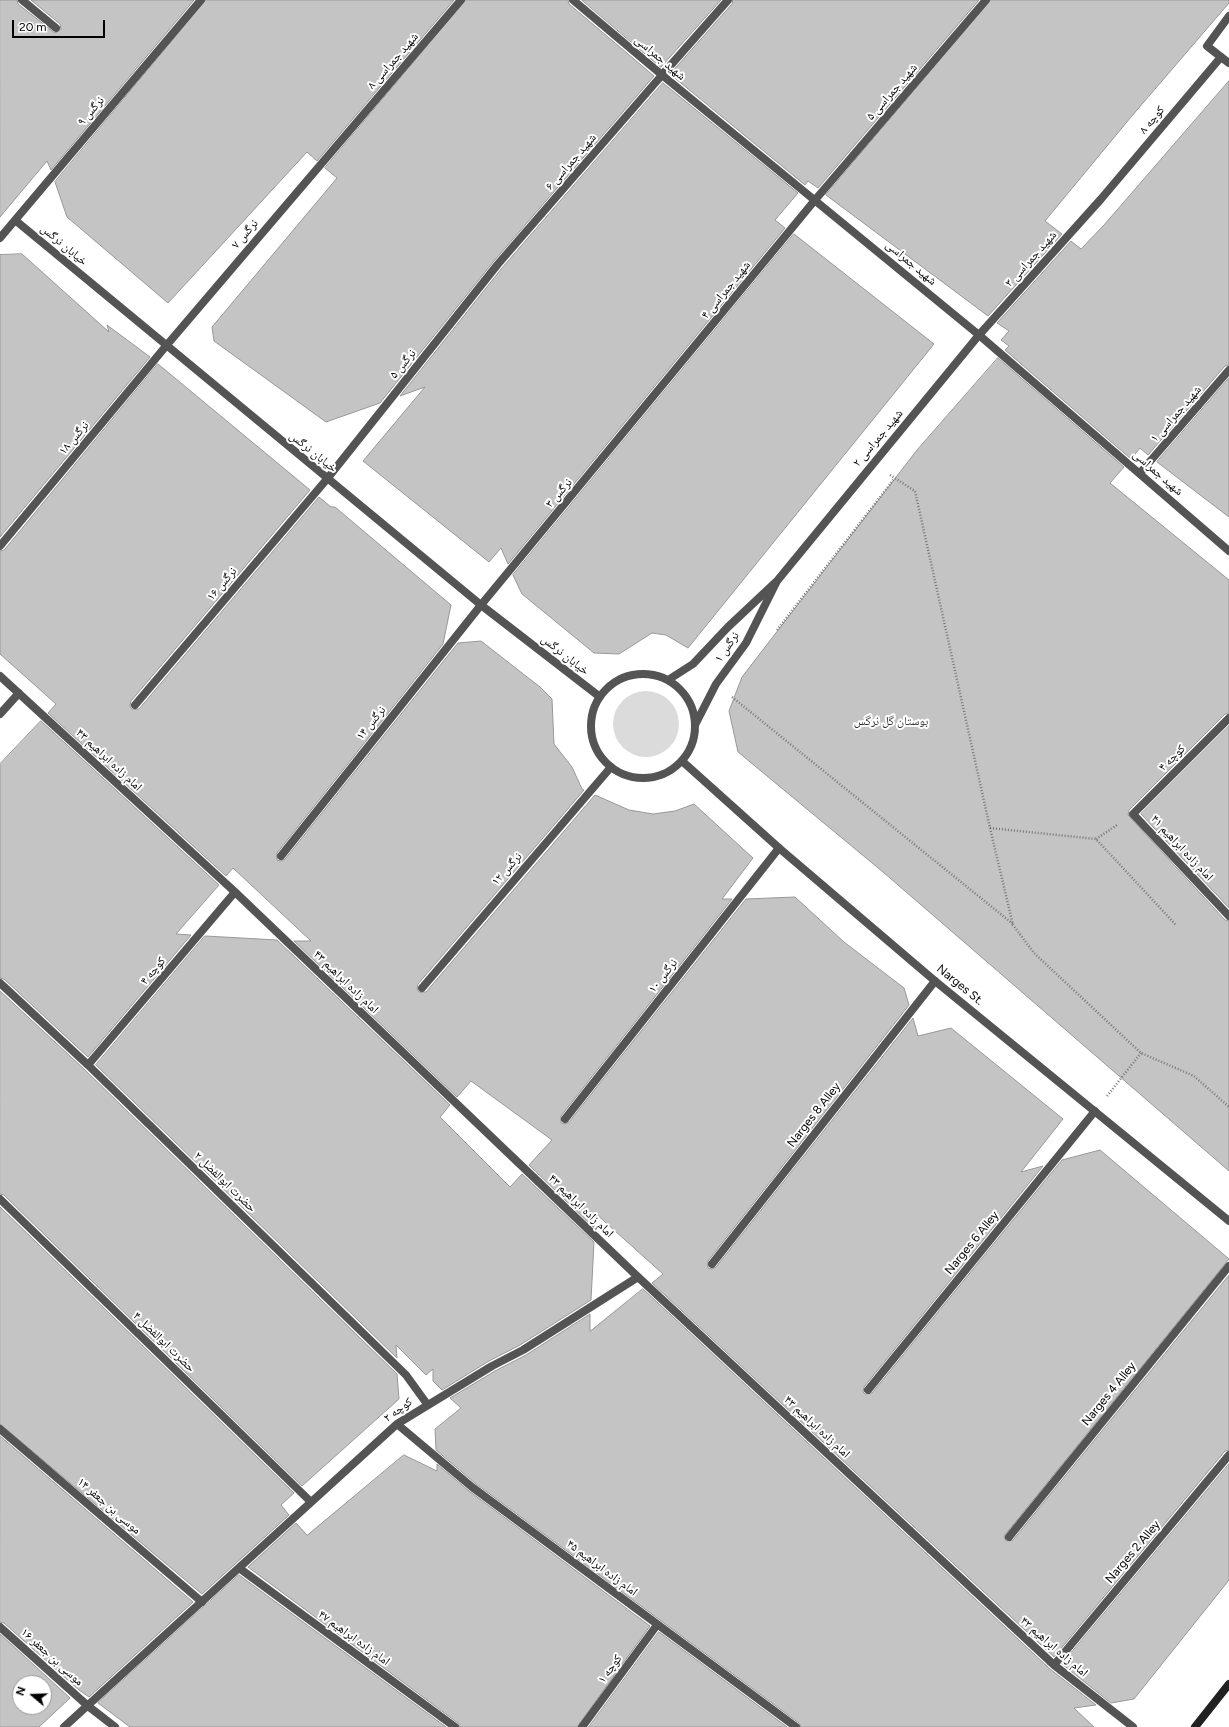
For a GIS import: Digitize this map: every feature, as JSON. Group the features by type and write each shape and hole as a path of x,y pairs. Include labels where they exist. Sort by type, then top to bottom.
{"main road":[{"path":"1195,1727 1229,1684"}],"street":[{"path":"22,0 56,28"},
{"name":"نرگس ۹","path":"0,238 201,0"},
{"name":"شهید جمراسی ۸","path":"342,137 461,0"},
{"name":"شهید جمراسی","path":"573,0 662,75 979,335 1229,551"},
{"name":"شهید جمراسی ۶","path":"498,264 728,0"},
{"name":"شهید جمراسی ۵","path":"816,200 986,0"},
{"path":"1229,16 1207,46 1229,63"},
{"name":"کوچه ۸","path":"1101,199 1221,57"},
{"name":"نرگس ۷","path":"166,346 342,137"},
{"name":"شهید جمراسی ۳","path":"979,335 1101,199"},
{"name":"شهید جمراسی ۴","path":"655,396 816,200"},
{"name":"خیابان نرگس","path":"15,220 481,605 600,697"},
{"name":"نرگس ۵","path":"327,479 498,264"},
{"name":"شهید جمراسی ۲","path":"796,556 979,335"},
{"name":"نرگس ۱۸","path":"0,546 166,346"},
{"name":"شهید جمراسی ۱","path":"1140,473 1229,370"},
{"name":"نرگس ۳","path":"481,605 655,396"},
{"name":"نرگس ۱۶","path":"136,705 327,479"},
{"name":"نرگس ۱","path":"668,680 693,664 728,627 777,581 796,556"},
{"name":"نرگس ۱","path":"695,725 716,684 746,643 777,581"},
{"name":"نرگس ۱۴","path":"280,856 481,605"},
{"path":"638,673 654,674 668,680 683,691 692,707 695,725 692,744 682,761 670,771 655,777 639,778 624,774 611,767 596,746 592,734 593,715 600,697 610,685 623,677 638,673"},
{"name":"امام زاده ابراهیم ۴۳","path":"0,676 235,892 638,1277 1054,1665 1133,1727"},
{"path":"0,714 19,693"},
{"name":"کوچه ۴","path":"1133,814 1229,718"},
{"name":"Narges St.","path":"682,761 779,848 935,981 1229,1221"},
{"name":"نرگس ۱۲","path":"422,988 611,767"},
{"name":"امام زاده ابراهیم ۴۱","path":"1133,814 1229,916"},
{"name":"نرگس ۱۰","path":"565,1119 779,848"},
{"name":"کوچه ۴","path":"88,1065 235,892"},
{"name":"Narges 8 Alley","path":"712,1264 935,981"},
{"name":"حضرت ابوالفضل ۲","path":"0,983 88,1065 406,1375 427,1404"},
{"name":"Narges 6 Alley","path":"868,1390 1095,1111"},
{"name":"حضرت ابوالفضل ۴","path":"0,1199 311,1502"},
{"name":"Narges 4 Alley","path":"1009,1537 1229,1266"},
{"name":"کوچه ۲","path":"64,1727 397,1424 427,1404 523,1350 638,1277"},
{"name":"امام زاده ابراهیم ۴۵","path":"397,1424 472,1487 796,1727"},
{"name":"موسی بن جعفر ۱۴","path":"0,1429 202,1602"},
{"name":"Narges 2 Alley","path":"1054,1665 1229,1455"},
{"name":"امام زاده ابراهیم ۴۷","path":"239,1568 455,1727"},
{"name":"کوچه ۱","path":"582,1727 657,1625"},
{"name":"موسی بن جعفر ۱۶","path":"0,1627 88,1706 115,1727"}],"path":[{"path":"874,462 894,479 915,491 1013,925"},
{"path":"777,631 894,479"},
{"path":"728,694 1013,925 1034,953 1142,1053 1194,1076 1229,1107"},
{"path":"990,828 1096,839 1176,924"},
{"path":"1095,1111 1142,1053"}],"shaded area":[{"path":"646,691 659,694 669,701 676,711 679,724 676,737 669,747 659,754 646,757 633,754 623,747 616,737 613,724 616,711 623,701 633,694"}],"building":[{"path":"0,0 17,0 18,4 55,33 61,29 60,24 31,0 194,0 51,170 47,161 0,217"},
{"path":"206,0 454,0 317,161 307,152 168,303 67,217 55,182"},
{"path":"466,0 568,0 569,4 654,76 494,261 380,403 326,422 214,341 212,327 337,178 325,168"},
{"path":"582,0 721,0 661,67"},
{"path":"733,0 979,0 818,188 808,181 805,185 670,74 732,4"},
{"path":"991,0 1229,0 1229,3 1131,117 1045,221 1062,234 988,316 826,195"},
{"path":"1229,81 1229,365 1225,366 1148,455 1140,448 1131,459 1005,350 1009,346 1001,340 1009,331 997,323 1071,241 1081,249 1104,225"},
{"path":"663,83 798,193 775,220 785,228 508,564 501,548 489,562 363,461 425,387 400,396 502,268"},
{"path":"794,234 934,344 688,648 666,635 652,633 619,654 594,653 522,594 513,575"},
{"path":"22,254 109,332 107,325 150,357 0,537 0,255"},
{"name":"بوستان گل نرگس","path":"998,358 1124,467 1110,483 1229,580 1229,713 1225,714 1129,810 1128,815 1225,920 1229,921 1229,1171 883,872 738,752 729,711 742,677 917,450"},
{"path":"158,364 310,490 131,701 130,706 132,709 139,709 319,497 331,507 335,507 451,605 443,644 277,853 277,860 281,861 285,859 458,643 481,641 540,687 552,699 554,744 572,767 582,789 584,790 418,984 417,989 419,992 426,992 595,795 629,810 653,814 675,811 694,804 753,858 722,899 732,899 561,1116 561,1123 565,1124 569,1122 746,899 795,897 844,942 904,988 909,1005 708,1261 708,1268 712,1269 716,1267 913,1018 918,1036 951,1028 1063,1119 1021,1172 1043,1166 864,1387 863,1392 865,1394 872,1393 1062,1160 1100,1150 1229,1259 1004,1536 1006,1541 1013,1540 1229,1275 1229,1450 1225,1451 1054,1657 652,1283 663,1274 595,1213 594,1228 529,1165 552,1140 471,1081 457,1097 294,941 311,941 233,868 226,876 48,713 56,704 0,654 0,551 4,550"},
{"path":"1229,378 1229,517 1157,462"},
{"path":"41,721 219,885 176,934 191,935 88,1057 4,979 0,978 0,764"},
{"path":"1229,726 1229,908 1141,814"},
{"path":"205,936 277,940 450,1105 440,1117 510,1187 522,1174 594,1242 591,1300 520,1345 489,1361 442,1390 433,1381 433,1369 426,1375 396,1345 397,1358 96,1065"},
{"path":"0,991 84,1069 397,1374 399,1399 302,1486 4,1195 0,1194"},
{"path":"0,1207 294,1493 281,1505 289,1515 202,1594 0,1424"},
{"path":"643,1289 1050,1669 1096,1705 1074,1708 1094,1727 801,1727 799,1723 475,1483 436,1450 435,1429 461,1408 450,1398 495,1371 526,1355 590,1314 590,1331"},
{"path":"0,1436 193,1602 89,1697 79,1690 4,1623 0,1622"},
{"path":"404,1455 437,1471 437,1464 469,1491 650,1626 577,1727 460,1727 458,1723 248,1567 296,1523 307,1535"},
{"path":"1229,1464 1229,1580 1134,1699 1111,1703 1062,1664"},
{"path":"239,1575 446,1727 130,1727 98,1703"},
{"path":"659,1632 787,1727 589,1727"},
{"path":"0,1634 45,1675 12,1675 12,1715 52,1715 39,1727 0,1727"},
{"path":"52,1682 70,1698 52,1715"}]}
